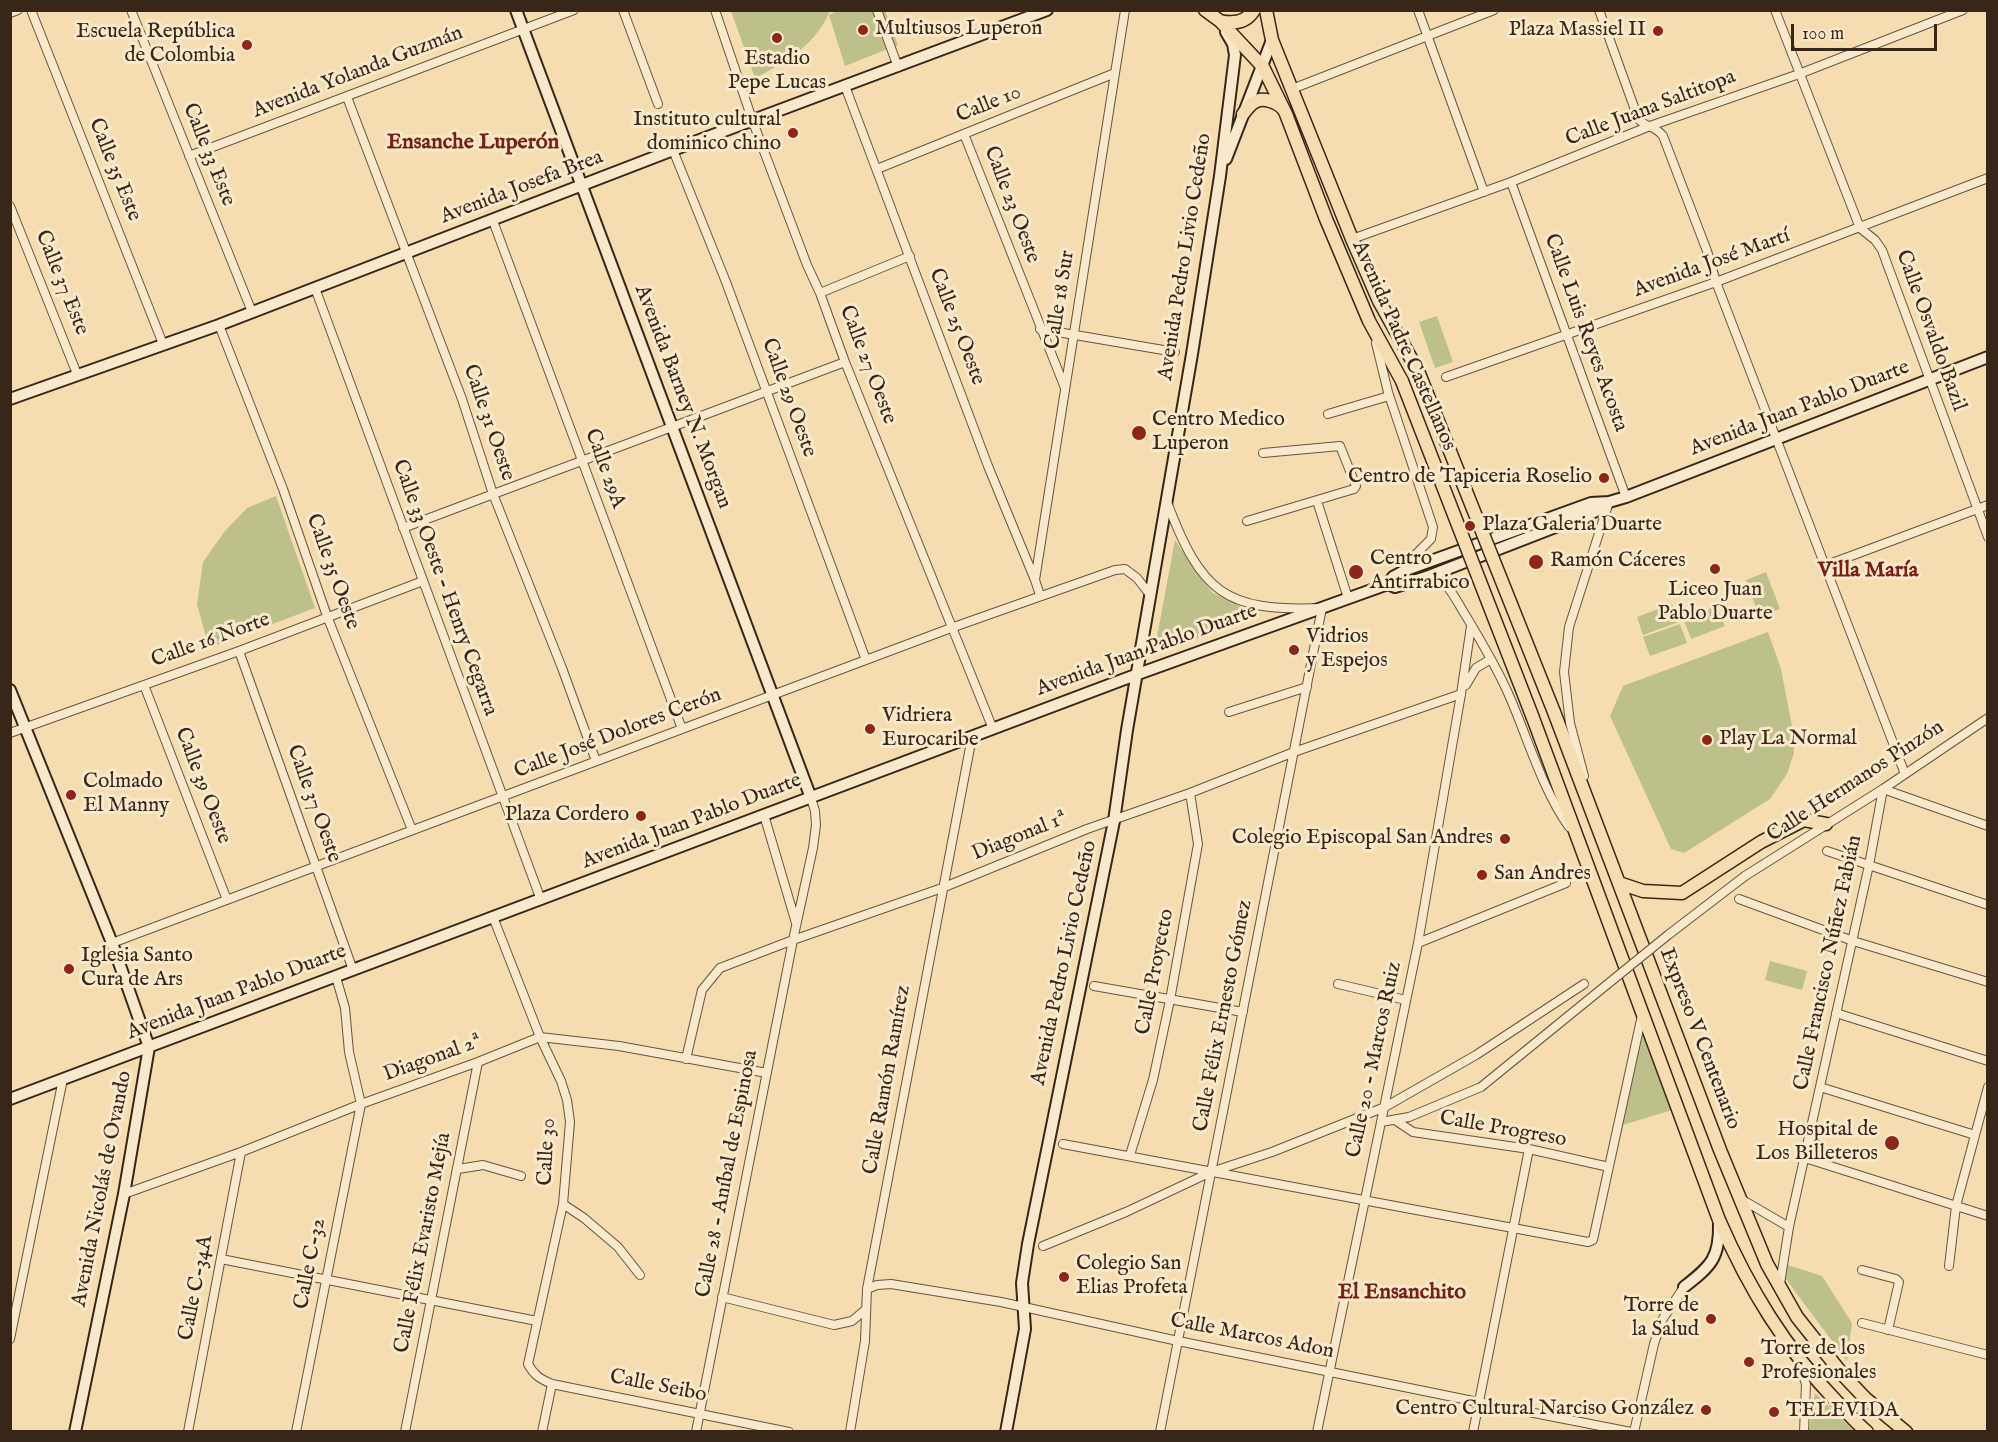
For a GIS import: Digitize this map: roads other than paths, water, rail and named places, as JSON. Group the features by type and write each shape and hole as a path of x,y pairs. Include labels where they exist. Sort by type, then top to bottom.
{"main road":[{"name":"Avenida Barney N. Morgan","path":"516,10 811,798"},
{"name":"Avenida Josefa Brea","path":"10,399 219,325 673,150 753,122 1047,10"},
{"name":"Avenida Padre Castellanos","path":"1204,10 1220,21 1263,67 1287,114 1326,219 1369,321 1402,381 1533,718"},
{"path":"1220,21 1233,24 1250,16 1254,10"},
{"name":"Avenida Padre Castellanos","path":"1266,10 1272,40 1352,239 1379,301 1418,371 1554,712"},
{"name":"Avenida Pedro Livio Cedeño","path":"1006,1431 1025,1329 1022,1283 1028,1244 1114,821 1127,730 1220,176 1235,55 1233,44 1220,21"},
{"path":"1220,176 1272,40"},
{"path":"1243,114 1254,102 1260,100 1277,103 1287,114"},
{"name":"Avenida Juan Pablo Duarte","path":"10,1098 1138,674 1388,584 1393,577 1406,570 1591,503 1609,502 1626,497 1988,357"},
{"name":"Avenida Juan Pablo Duarte","path":"1388,584 1395,587 1429,576 1594,512 1609,502"},
{"name":"Avenida Nicolás de Ovando","path":"10,690 112,943 149,1047 124,1194 75,1431"},
{"name":"Expreso V Centenario","path":"1554,712 1767,1264 1797,1317 1843,1375 1865,1398 1906,1431"},
{"name":"Expreso V Centenario","path":"1533,718 1719,1220 1738,1263 1773,1323 1797,1357 1817,1381 1867,1431"},
{"path":"1619,883 1643,891 1682,893 1761,842 1804,820 1826,824"},
{"path":"1684,1287 1700,1275 1713,1260 1720,1245 1719,1220"}],"street":[{"path":"10,14 18,10"},
{"name":"Calle 35 Este","path":"31,10 163,344"},
{"name":"Calle 33 Este","path":"131,10 252,312"},
{"name":"Avenida Yolanda Guzmán","path":"189,156 574,10"},
{"path":"624,10 658,104"},
{"name":"Calle 27 Oeste","path":"715,10 753,122 807,265 993,729"},
{"path":"877,10 898,67"},
{"name":"Calle 18 Sur","path":"1040,595 1035,580 1125,10"},
{"path":"1418,10 1484,192"},
{"path":"1292,89 1494,10"},
{"path":"1599,10 1638,118 1643,124 1656,127 1663,136 1707,251 1716,282 1905,774"},
{"name":"Calle Osvaldo Bazil","path":"1775,10 1860,228 1875,240 1882,250 1988,537"},
{"name":"Calle Juana Saltitopa","path":"1352,239 1511,182 1650,126 1799,74 1963,10"},
{"name":"Calle 10","path":"877,169 1115,73"},
{"name":"Calle 25 Oeste","path":"845,86 988,465 1035,580"},
{"name":"Calle 31 Oeste","path":"347,96 462,399 493,494 596,761"},
{"name":"Calle 23 Oeste","path":"964,134 1065,389"},
{"name":"Calle 29 Oeste","path":"673,150 726,282 866,660"},
{"name":"Avenida José Martí","path":"1446,377 1716,282 1988,178"},
{"name":"Calle Luis Reyes Acosta","path":"1511,182 1626,497"},
{"name":"Calle 37 Este","path":"10,206 77,374"},
{"name":"Calle 29A","path":"493,221 682,729"},
{"path":"820,293 910,256"},
{"name":"Calle 33 Oeste - Henry Cegarra","path":"315,288 541,900"},
{"path":"1369,321 1381,359 1389,396 1433,527 1431,539 1413,556 1406,570"},
{"name":"Calle 35 Oeste","path":"219,325 283,489 327,616 412,830"},
{"path":"1040,329 1175,352"},
{"path":"403,528 845,362"},
{"path":"1328,414 1389,396"},
{"path":"1247,521 1317,501 1355,487 1342,447 1263,453"},
{"path":"1317,501 1348,598"},
{"path":"1167,502 1186,548 1199,569 1216,588 1230,597 1249,604 1284,610 1322,608"},
{"name":"Expreso V Centenario","path":"1596,824 1570,723 1564,672 1569,627 1609,502"},
{"path":"1824,566 1988,505"},
{"name":"Calle José Dolores Cerón","path":"112,943 1040,595 1115,570 1125,569 1137,578 1151,596"},
{"name":"Expreso V Centenario","path":"1429,576 1445,583 1491,659 1560,814 1578,838"},
{"name":"Calle 16 Norte","path":"10,733 239,651 423,581"},
{"name":"Calle Félix Ernesto Gómez","path":"1160,1431 1322,608"},
{"name":"Calle 20 - Marcos Ruiz","path":"1317,1431 1418,943 1471,626"},
{"name":"Calle 37 Oeste","path":"239,651 353,970"},
{"path":"1461,694 1476,669 1491,659"},
{"name":"Calle 39 Oeste","path":"144,685 227,900"},
{"path":"1229,712 1307,687"},
{"name":"Diagonal 1ª","path":"686,1059 702,990 720,969 793,940 942,888 1087,829 1190,793 1294,752 1461,694"},
{"name":"Calle Hermanos Pinzón","path":"1395,1120 1432,1108 1481,1086 1745,876 1883,789 1988,718"},
{"name":"Calle Ramón Ramírez","path":"850,1431 865,1341 867,1289 972,737"},
{"path":"1883,789 1988,826"},
{"name":"Calle Francisco Núñez Fabián","path":"1779,1286 1789,1227 1869,865 1883,789"},
{"name":"Calle Proyecto","path":"1130,1155 1153,1080 1198,844 1190,793"},
{"name":"Calle 28 - Aníbal de Espinosa","path":"696,1431 766,1073 813,848 816,825 811,798"},
{"name":"Calle 28 - Aníbal de Espinosa","path":"765,815 796,924"},
{"path":"1827,851 1988,904"},
{"path":"1418,943 1566,883"},
{"path":"1739,899 1852,941 1988,982"},
{"name":"Calle 30","path":"494,917 540,1037 561,1081 570,1122 563,1204 528,1364"},
{"path":"336,977 345,1008 349,1048 361,1104"},
{"path":"1338,984 1406,1000"},
{"path":"1043,1246 1126,1212 1211,1172 1272,1152 1385,1107 1476,1055 1584,984"},
{"path":"1094,986 1243,1012"},
{"path":"1063,1143 1588,1242 1593,1240 1642,1013"},
{"path":"1836,1013 1988,1061"},
{"name":"Diagonal 2ª","path":"124,1194 241,1152 540,1037 619,1046 766,1073"},
{"name":"Calle Félix Evaristo Mejía","path":"405,1431 478,1062"},
{"path":"10,1339 63,1079"},
{"path":"1820,1087 1975,1135"},
{"path":"1949,1266 1956,1206 1988,1088"},
{"name":"Calle C-32","path":"296,1431 361,1104"},
{"path":"1381,1122 1395,1120"},
{"name":"Calle Progreso","path":"1395,1120 1413,1132 1529,1149 1609,1167"},
{"path":"1473,1431 1529,1149"},
{"name":"Calle C-34A","path":"188,1431 241,1152"},
{"path":"1805,1158 1988,1216"},
{"path":"458,1169 483,1165 521,1176"},
{"path":"1740,1198 1789,1227"},
{"path":"563,1204 584,1218 618,1247 640,1275"},
{"path":"221,1259 537,1321"},
{"path":"1862,1270 1896,1279 1899,1282 1888,1330"},
{"name":"Calle Marcos Adon","path":"867,1289 877,1285 891,1284 1001,1302 1178,1341 1632,1431"},
{"path":"1632,1431 1662,1320 1684,1287"},
{"path":"722,1297 834,1325 852,1321 866,1310"},
{"path":"1862,1323 1988,1355"},
{"path":"1797,1357 1806,1384 1804,1431"},
{"name":"Calle Seibo","path":"528,1364 540,1379 552,1384 789,1431"},
{"path":"542,1431 552,1384"}],"place":[{"name":"Multiusos Luperon","path":"863,30"},
{"name":"Plaza Massiel II","path":"1658,31"},
{"name":"Estadio Pepe Lucas","path":"777,38"},
{"name":"Escuela República de Colombia","path":"247,45"},
{"name":"Instituto cultural dominico chino","path":"793,133"},
{"name":"Centro Medico Luperon","path":"1139,433"},
{"name":"Centro de Tapiceria Roselio","path":"1604,478"},
{"name":"Plaza Galeria Duarte","path":"1470,526"},
{"name":"Ramón Cáceres","path":"1536,562"},
{"name":"Liceo Juan Pablo Duarte","path":"1715,569"},
{"name":"Centro Antirrabico","path":"1356,572"},
{"name":"Vidrios y Espejos","path":"1294,650"},
{"name":"Vidriera Eurocaribe","path":"870,729"},
{"name":"Play La Normal","path":"1707,740"},
{"name":"Colmado El Manny","path":"71,795"},
{"name":"Plaza Cordero","path":"641,816"},
{"name":"Colegio Episcopal San Andres","path":"1505,839"},
{"name":"San Andres","path":"1482,875"},
{"name":"Iglesia Santo Cura de Ars","path":"69,969"},
{"name":"Hospital de Los Billeteros","path":"1892,1143"},
{"name":"Colegio San Elias Profeta","path":"1064,1277"},
{"name":"Torre de la Salud","path":"1711,1319"},
{"name":"Torre de los Profesionales","path":"1749,1362"},
{"name":"Centro Cultural Narciso González","path":"1706,1410"},
{"name":"TELEVIDA","path":"1774,1412"}],"district":[{"name":"Ensanche Luperón","path":"473,143"},
{"name":"Villa María","path":"1868,571"},
{"name":"El Ensanchito","path":"1402,1293"}]}
